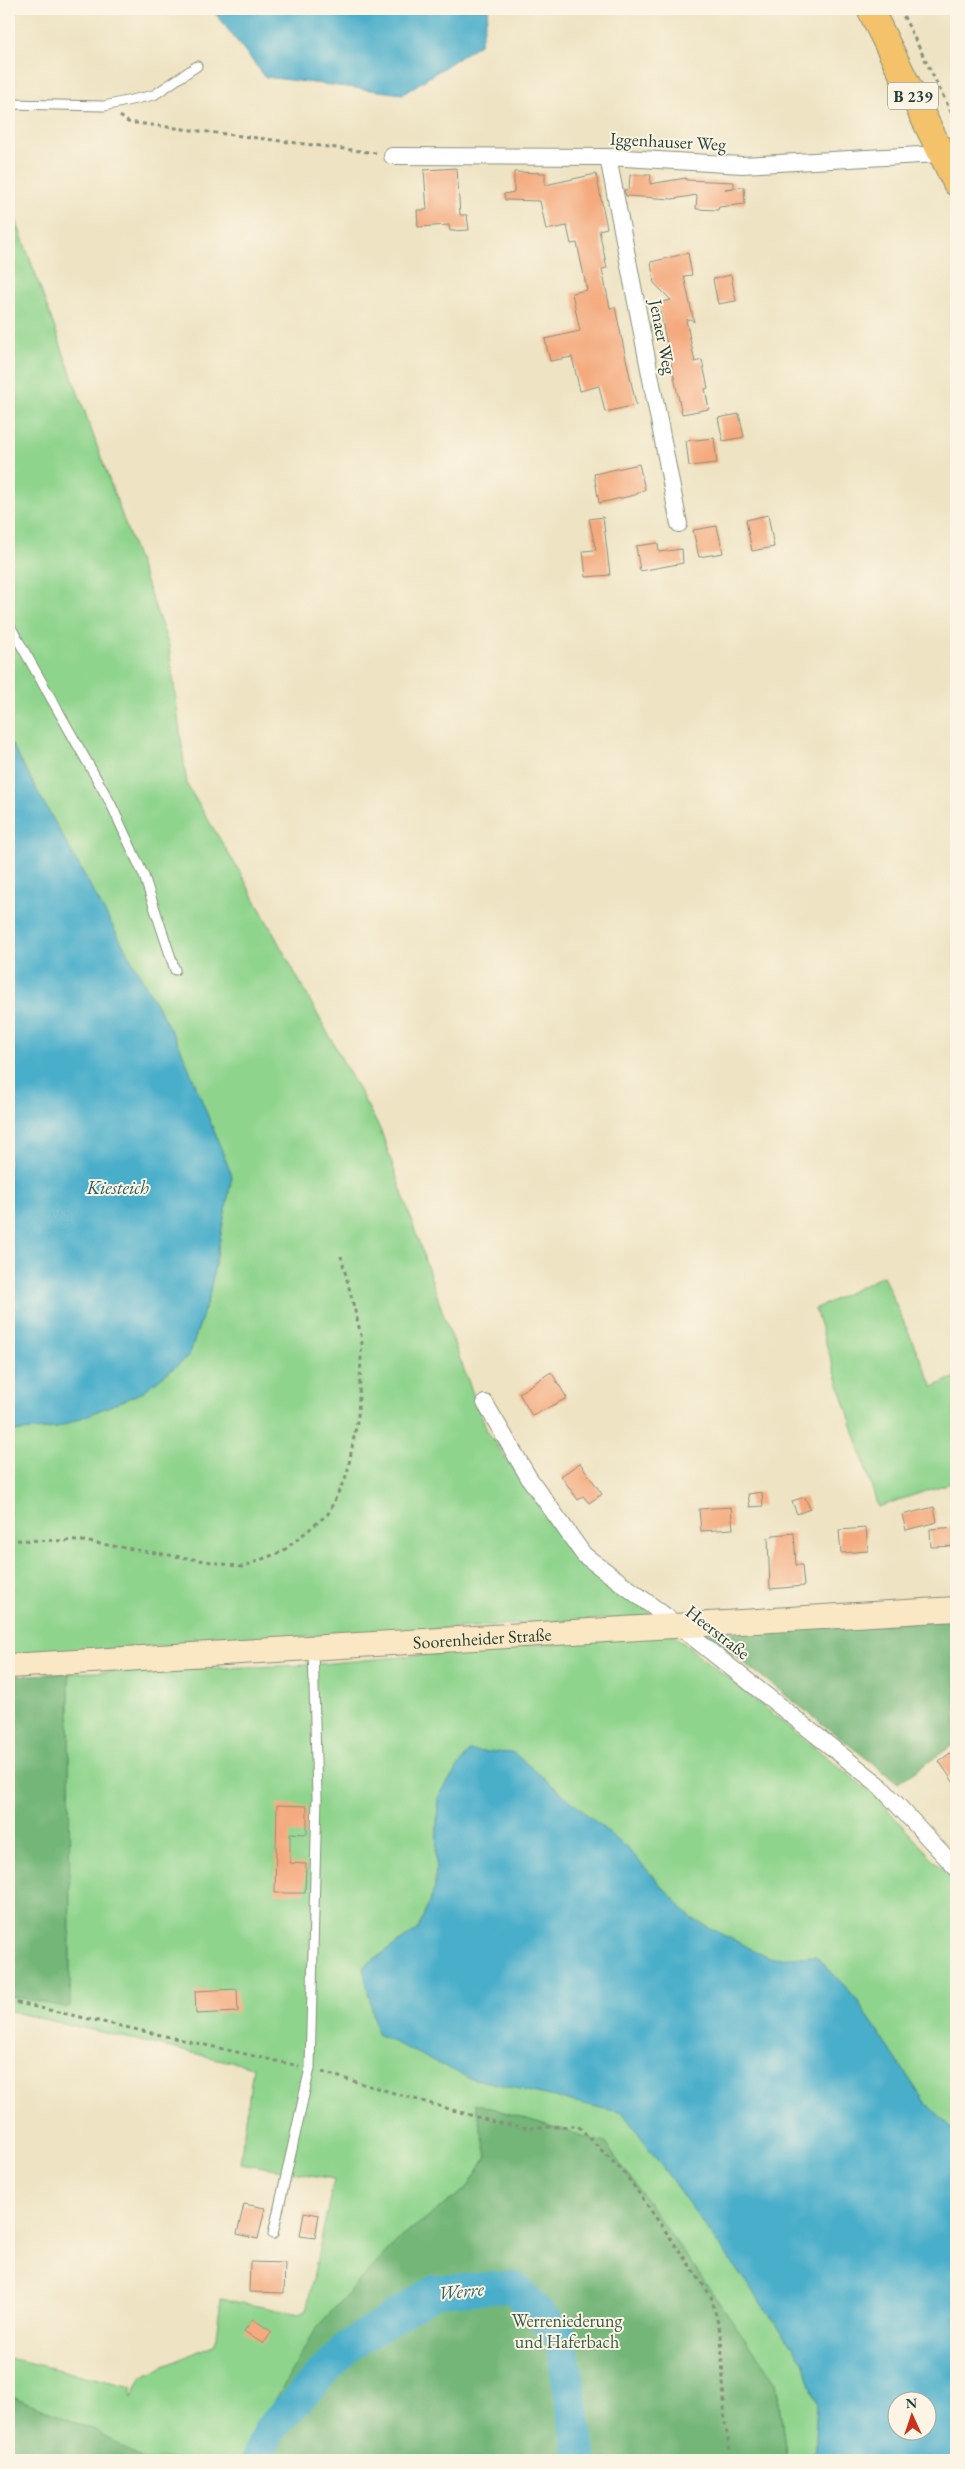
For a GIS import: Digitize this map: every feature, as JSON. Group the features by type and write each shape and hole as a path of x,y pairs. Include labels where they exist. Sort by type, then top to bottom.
{"main road":[{"name":"B 239","path":"870,9 949,153 956,183"},
{"name":"Soorenheider Straße","path":"9,1666 313,1649 676,1624 956,1609"}],"street":[{"name":"Iggenhauser Weg","path":"392,156 608,157 742,165 949,153"},
{"name":"Jenaer Weg","path":"608,157 679,524"},
{"name":"Heerstraße","path":"485,1403 529,1478 584,1556 676,1624 878,1784 956,1868"}],"lane":[{"path":"9,104 104,106 154,95 198,66"},
{"path":"9,624 111,804 144,876 176,970"},
{"path":"273,2234 310,2068 317,1797 313,1649"}],"path":[{"path":"900,9 956,122"},
{"path":"104,106 128,122 360,149 392,156"},
{"path":"9,1540 83,1541 242,1567 283,1551 328,1514 347,1474 358,1416 362,1339 341,1256"},
{"path":"9,2001 310,2068 494,2122 528,2128 578,2126 626,2175 711,2296 721,2335 725,2424 732,2460"}],"green space":[{"path":"9,201 169,646 187,785 241,874 381,1131 446,1322 487,1431 572,1554 654,1616 9,1655 9,1432 57,1428 141,1393 189,1356 209,1296 232,1176 181,1049 9,740"},
{"path":"883,1276 933,1387 956,1377 956,1481 878,1507 815,1309"},
{"path":"956,1620 956,1743 898,1783 706,1633"},
{"path":"671,1633 873,1794 956,1884 956,2133 924,2101 855,1997 816,1956 769,1958 691,1918 629,1850 438,1797 435,1888 418,1929 363,1967 467,2077 623,2112 803,2361 817,2404 814,2460 787,2460 776,2382 724,2460 9,2460 9,2358 132,2387 132,2398 142,2376 215,2344 221,2299 300,2314 306,2311 334,2179 240,2163 253,2067 9,2011 9,1996 70,2007 69,1673 309,1665","holes":["487,2156 484,2230 415,2228 467,2188"]},
{"path":"69,1673 70,2008 9,1996 9,1676"},
{"name":"Werreniederung und Haferbach","path":"475,2103 605,2143 776,2382 787,2460 243,2460 317,2327 401,2237 467,2188 487,2156"},
{"path":"9,2395 96,2431 144,2460 9,2460"}],"water":[{"path":"197,9 489,9 480,44 403,94 265,77 215,13"},
{"name":"Kiesteich","path":"9,740 181,1049 232,1176 209,1296 189,1356 141,1393 57,1428 9,1432"},
{"path":"469,1751 514,1753 629,1850 691,1918 769,1958 816,1956 855,1997 924,2101 956,2133 956,2460 814,2460 817,2404 803,2361 623,2113 467,2077 377,2034 363,1967 418,1929 435,1888 438,1797"}],"building":[{"path":"457,168 460,215 467,215 469,230 450,231 449,225 418,227 417,210 427,210 424,170"},
{"path":"514,172 545,173 545,185 596,174 607,228 599,230 607,268 602,269 610,308 615,307 636,405 605,412 599,386 580,391 572,357 550,361 545,339 580,331 572,293 587,290 577,243 571,244 567,226 546,230 540,201 505,200 504,194 514,192"},
{"path":"630,175 651,175 650,184 686,178 686,180 734,182 734,188 725,189 744,187 745,204 719,207 718,210 696,209 697,195 673,199 626,196 624,190 629,189"},
{"path":"688,253 692,275 684,276 694,322 690,319 686,320 695,362 702,360 708,388 705,389 709,409 682,414 658,303 671,300 654,283 651,262"},
{"path":"731,275 736,301 718,304 713,279"},
{"path":"739,414 744,437 723,441 718,418"},
{"path":"714,438 717,463 689,466 686,441"},
{"path":"639,464 645,489 635,495 599,503 594,474"},
{"path":"768,515 774,547 752,551 746,520"},
{"path":"603,517 610,575 586,577 583,551 596,550 589,519"},
{"path":"717,526 723,553 699,557 693,530"},
{"path":"658,543 659,552 682,549 683,563 640,571 636,546"},
{"path":"551,1372 567,1398 532,1416 519,1393"},
{"path":"580,1463 602,1494 589,1503 583,1496 578,1500 561,1476"},
{"path":"762,1492 763,1506 750,1507 748,1494"},
{"path":"805,1497 810,1509 797,1514 792,1501"},
{"path":"731,1507 733,1529 701,1531 699,1509"},
{"path":"934,1507 937,1522 906,1530 902,1515"},
{"path":"956,1527 956,1546 931,1547 930,1529"},
{"path":"866,1528 868,1551 841,1553 839,1530"},
{"path":"794,1533 796,1565 802,1565 804,1586 770,1589 768,1538 773,1537 773,1535"},
{"path":"956,1749 956,1786 939,1761"},
{"path":"277,1805 307,1806 307,1834 290,1833 290,1863 306,1864 305,1893 275,1893"},
{"path":"237,1989 238,2012 196,2014 195,1991"},
{"path":"244,2204 265,2208 258,2239 237,2234"},
{"path":"304,2212 319,2215 315,2238 300,2236"},
{"path":"250,2262 285,2263 284,2293 249,2292"},
{"path":"253,2319 272,2332 263,2344 244,2331"}],"waterway":[{"name":"Werre","path":"257,2460 269,2430 347,2347 435,2291 513,2287 560,2334 581,2460"}]}
